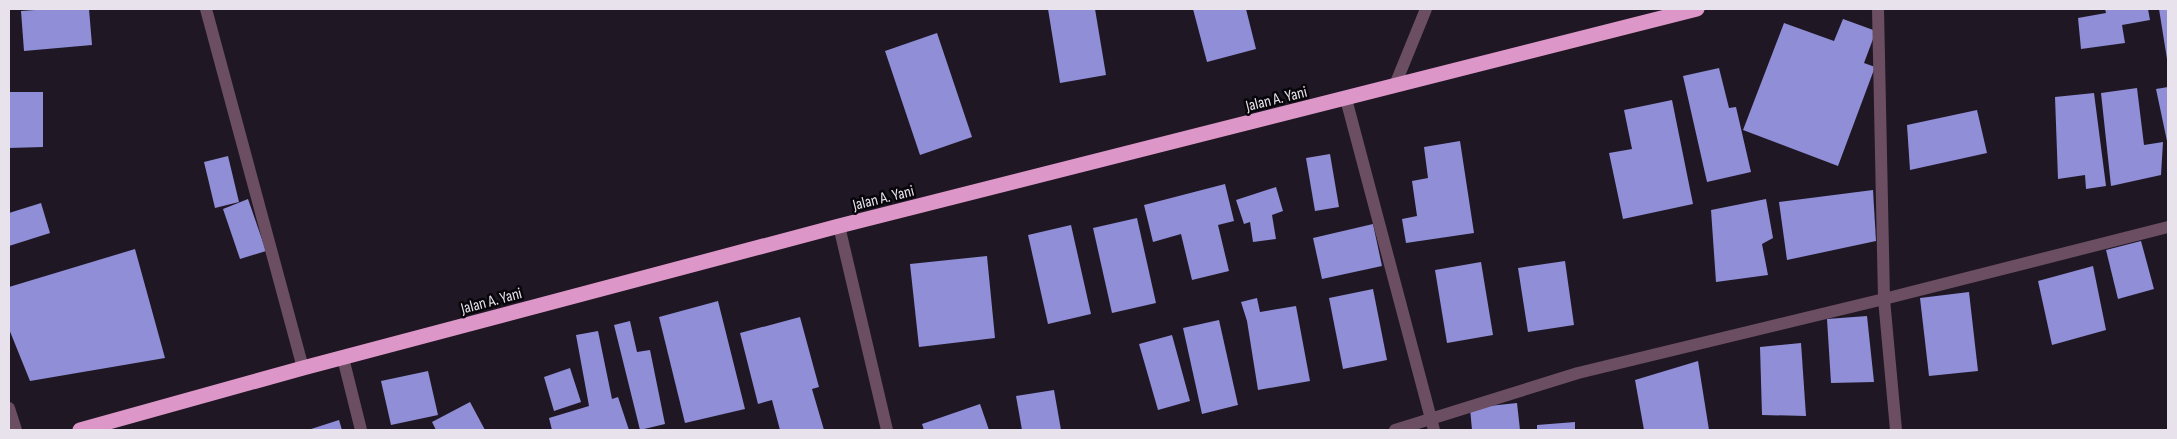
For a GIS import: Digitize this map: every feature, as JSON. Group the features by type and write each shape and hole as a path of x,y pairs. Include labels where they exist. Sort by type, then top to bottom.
{"highway":[{"name":"Jalan A. Yani","path":"80,430 303,368 839,226 1697,9"}],"street":[{"path":"206,9 303,368"},
{"path":"1395,84 1426,9"},
{"path":"1878,9 1884,299 1896,430"},
{"path":"1346,98 1433,424"},
{"path":"839,226 886,430"},
{"path":"1395,430 1433,424 1578,373 1884,299 2168,227"},
{"path":"342,358 361,430"},
{"path":"9,408 16,430"}],"building":[{"path":"89,9 92,45 24,51 21,11"},
{"path":"1048,9 1095,9 1106,75 1060,83"},
{"path":"1193,9 1246,9 1256,49 1207,62"},
{"path":"2105,9 2148,9 2150,20 2122,25 2125,43 2081,49 2078,18 2106,13"},
{"path":"2159,9 2168,9 2167,59"},
{"path":"1843,19 1876,31 1864,63 1875,67 1838,166 1743,130 1784,23 1834,41"},
{"path":"937,33 972,137 920,155 885,51"},
{"path":"1719,68 1729,108 1736,107 1751,172 1707,182 1683,76"},
{"path":"2168,87 2168,141 2167,141 2156,89"},
{"path":"2137,88 2144,145 2163,142 2161,175 2111,186 2101,93"},
{"path":"9,92 43,92 43,147 9,148"},
{"path":"2094,93 2106,186 2086,189 2085,175 2058,179 2055,97"},
{"path":"1672,100 1693,204 1623,219 1609,153 1632,149 1624,110"},
{"path":"1977,110 1987,153 1910,170 1907,125"},
{"path":"1460,141 1474,233 1406,243 1402,219 1417,216 1412,181 1428,178 1424,147"},
{"path":"1330,154 1339,207 1315,211 1306,158"},
{"path":"228,156 239,202 215,208 204,162"},
{"path":"1225,184 1234,221 1218,225 1229,271 1192,280 1181,234 1153,242 1144,205"},
{"path":"1276,187 1283,211 1272,215 1276,239 1253,242 1250,222 1244,224 1236,200"},
{"path":"1873,190 1876,241 1787,260 1779,202"},
{"path":"248,199 266,251 240,259 223,209"},
{"path":"1766,199 1773,238 1762,244 1768,275 1716,282 1711,210"},
{"path":"41,203 50,233 9,246 9,213"},
{"path":"1137,218 1156,303 1112,313 1093,228"},
{"path":"1373,224 1382,266 1322,279 1313,238"},
{"path":"1071,225 1091,314 1048,324 1028,235"},
{"path":"2141,241 2154,289 2118,299 2106,250"},
{"path":"135,249 165,358 30,381 9,329 9,287"},
{"path":"987,256 995,338 919,347 910,264"},
{"path":"1565,261 1574,325 1528,332 1518,268"},
{"path":"1481,262 1493,335 1447,343 1435,270"},
{"path":"2093,266 2106,330 2052,345 2038,281"},
{"path":"1373,289 1387,360 1343,369 1329,298"},
{"path":"1969,292 1978,371 1929,376 1920,298"},
{"path":"1257,298 1260,312 1296,306 1310,381 1258,390 1247,321 1241,302"},
{"path":"718,301 745,409 685,423 659,317"},
{"path":"1867,316 1874,382 1831,383 1827,319"},
{"path":"800,317 819,387 812,389 824,430 780,430 772,400 758,404 740,333"},
{"path":"1219,320 1238,405 1202,414 1183,328"},
{"path":"630,321 637,352 650,350 665,424 640,430 614,325"},
{"path":"598,331 612,399 618,397 629,430 552,430 549,418 589,406 576,335"},
{"path":"1172,335 1190,401 1158,410 1139,344"},
{"path":"1801,343 1806,416 1762,415 1760,347"},
{"path":"1698,361 1709,430 1644,430 1635,380"},
{"path":"570,368 581,402 554,411 544,377"},
{"path":"428,371 438,415 391,425 381,381"},
{"path":"1054,390 1061,430 1022,430 1016,396"},
{"path":"470,402 485,430 436,430 432,422"},
{"path":"1517,403 1520,430 1472,430 1470,408"},
{"path":"980,404 989,430 924,430 922,424"},
{"path":"339,420 342,430 308,430"},
{"path":"1575,422 1575,430 1537,430 1537,425"}]}
